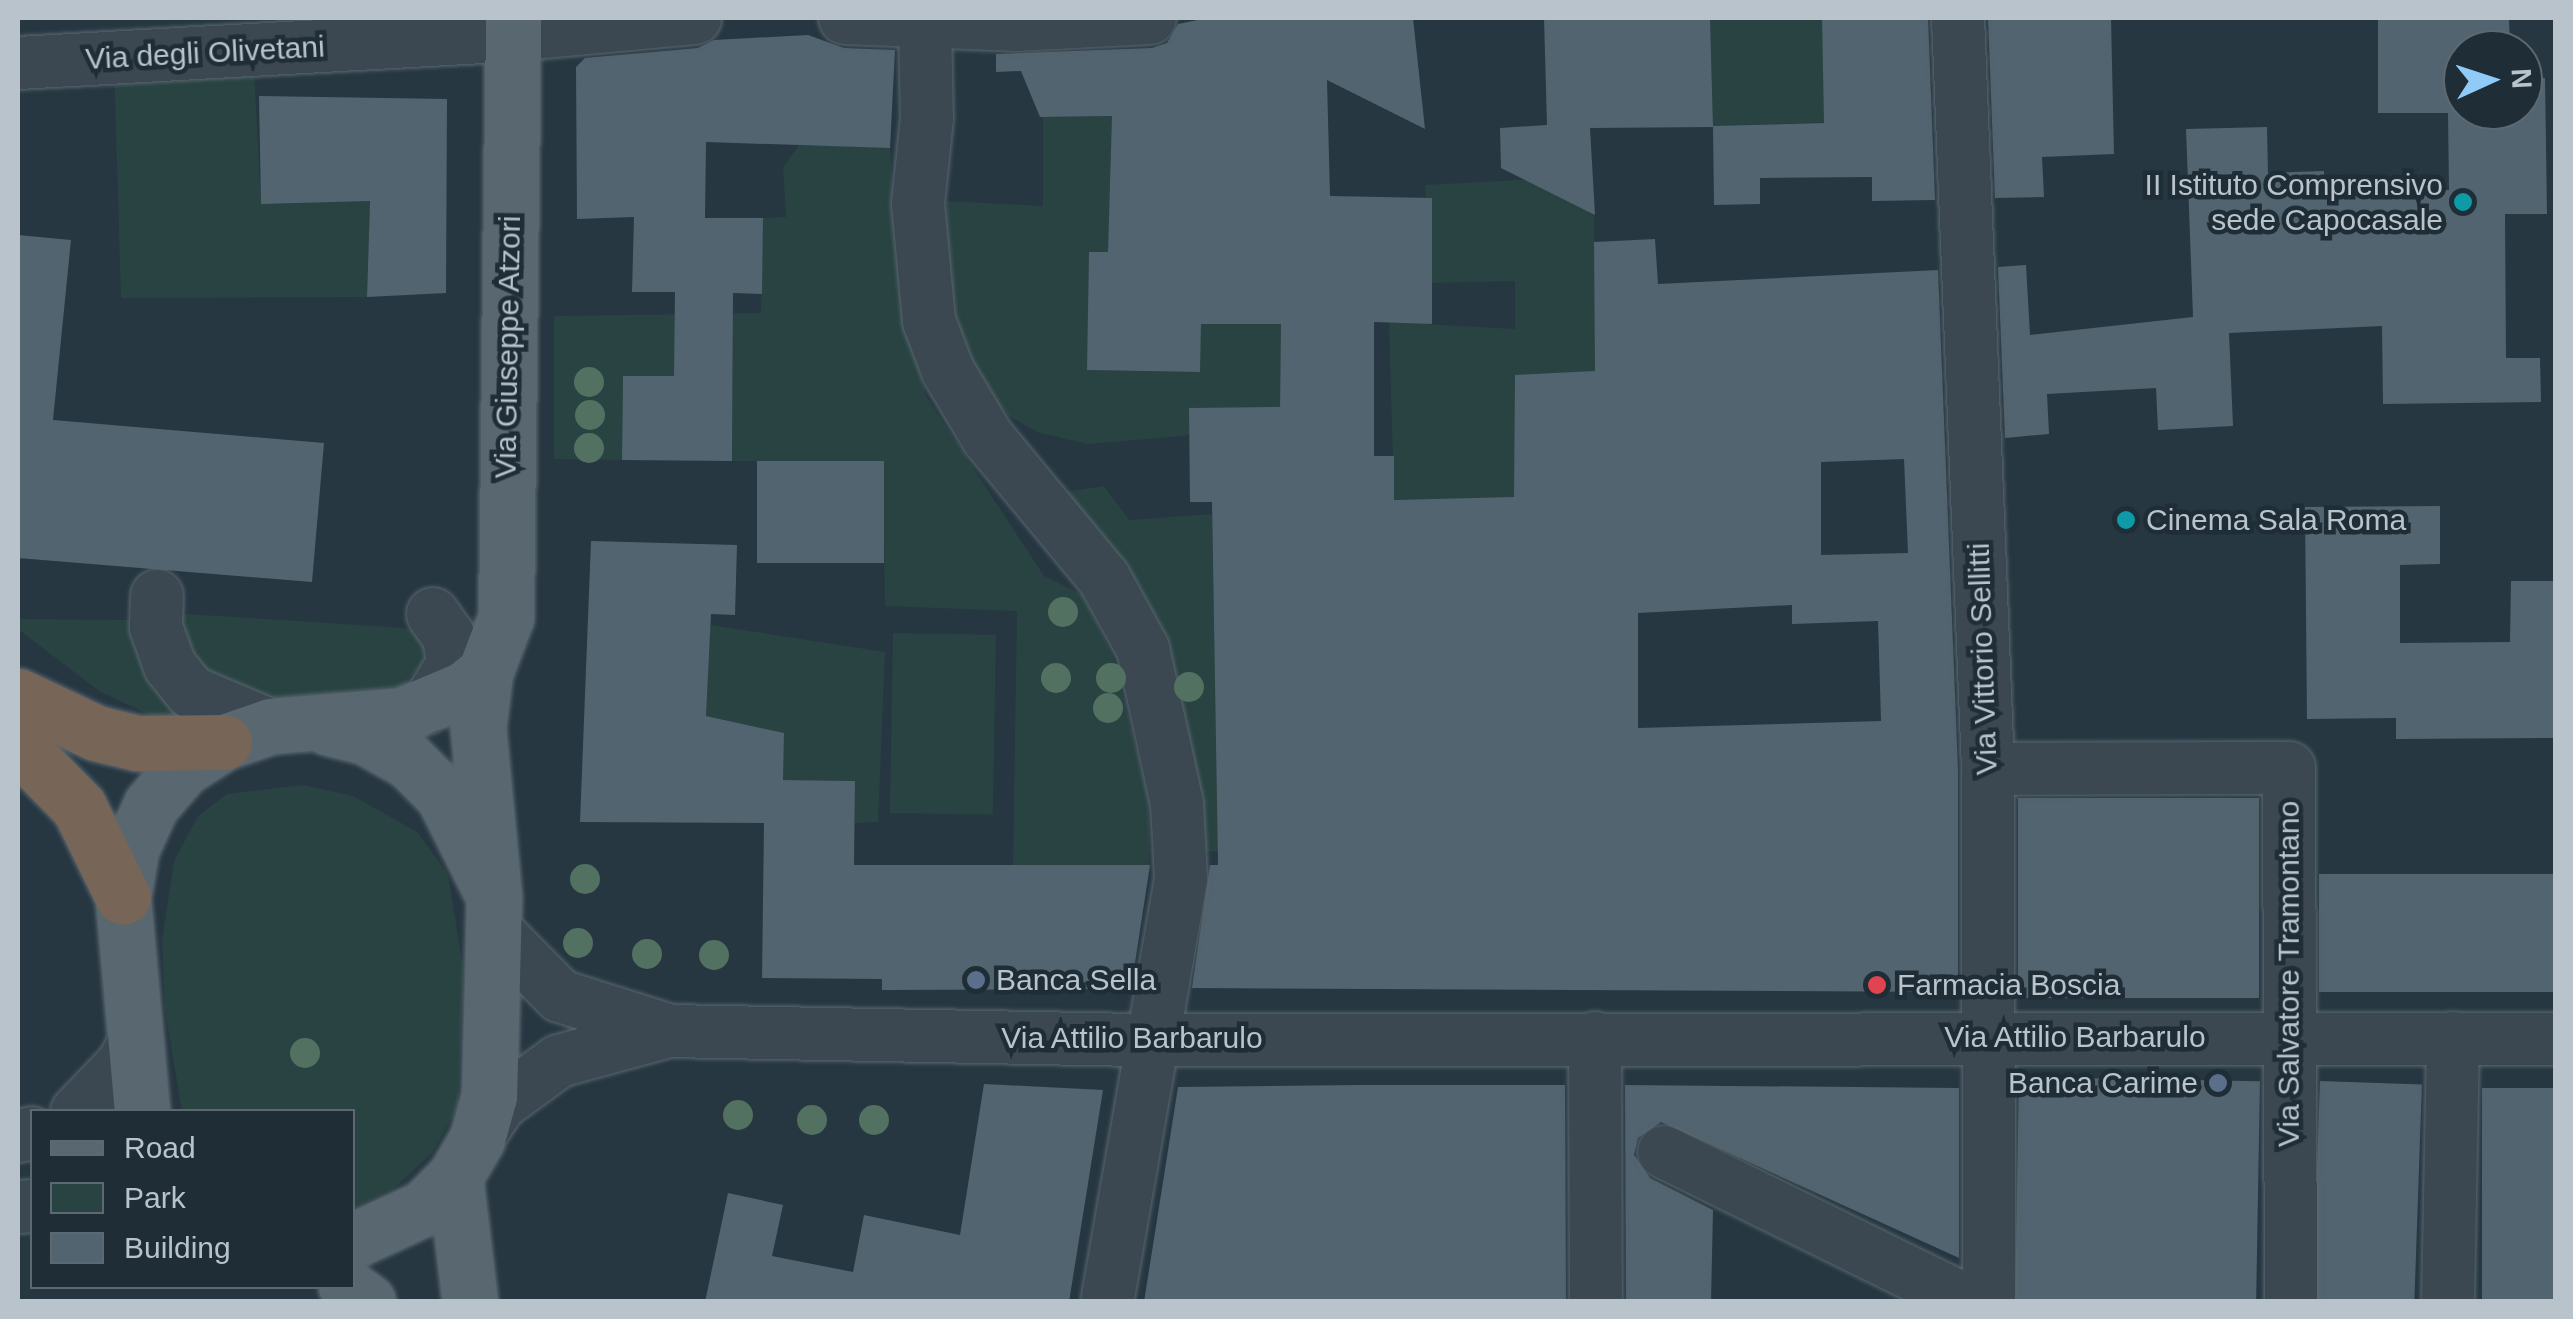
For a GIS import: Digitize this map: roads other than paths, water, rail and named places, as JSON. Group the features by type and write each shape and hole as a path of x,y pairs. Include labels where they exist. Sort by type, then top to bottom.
{"highway":[{"path":"18,696 96,732 138,743 271,731"},
{"path":"18,746 79,807 123,897"}],"main road":[{"name":"Via Giuseppe Atzori","path":"470,1302 466,1158 489,1096 494,914 478,728 485,672 506,617 513,26"},
{"path":"142,1109 123,897 132,849 152,805 184,768 271,731 426,708 485,672"},
{"name":"Via Giuseppe Atzori","path":"271,731 366,736 409,761 443,796 494,914"},
{"path":"355,1240 424,1208 466,1158"}],"street":[{"name":"Via degli Olivetani","path":"18,63 513,26 695,18"},
{"path":"845,18 924,25 1150,18"},
{"name":"Via Vittorio Sellitti","path":"1958,18 1988,769 1989,1302"},
{"path":"924,25 927,118 918,204 929,321 948,371 988,438 1104,578 1144,649 1162,717 1177,804 1181,879 1107,1302"},
{"path":"157,596 156,628 170,666 191,692 271,731"},
{"path":"426,708 454,664 449,636 434,614"},
{"path":"18,746 46,792"},
{"name":"Via Salvatore Tramontano","path":"1988,769 2289,768 2291,1302"},
{"name":"Via Attilio Barbarulo","path":"494,914 560,996 669,1031"},
{"name":"Via Attilio Barbarulo","path":"466,1158 500,1104 558,1061 669,1031 1154,1040 1991,1035 2556,1039"},
{"path":"80,1109 124,1063 136,1038"},
{"path":"1595,1038 1596,1302"},
{"path":"2448,1302 2452,1038"},
{"path":"1664,1152 1970,1302"}],"place":[{"name":"II Istituto Comprensivo sede Capocasale","path":"2463,202"},
{"name":"Cinema Sala Roma","path":"2126,520"},
{"name":"Banca Sella","path":"976,980"},
{"name":"Farmacia Boscia","path":"1877,985"},
{"name":"Banca Carime","path":"2218,1083"}]}
